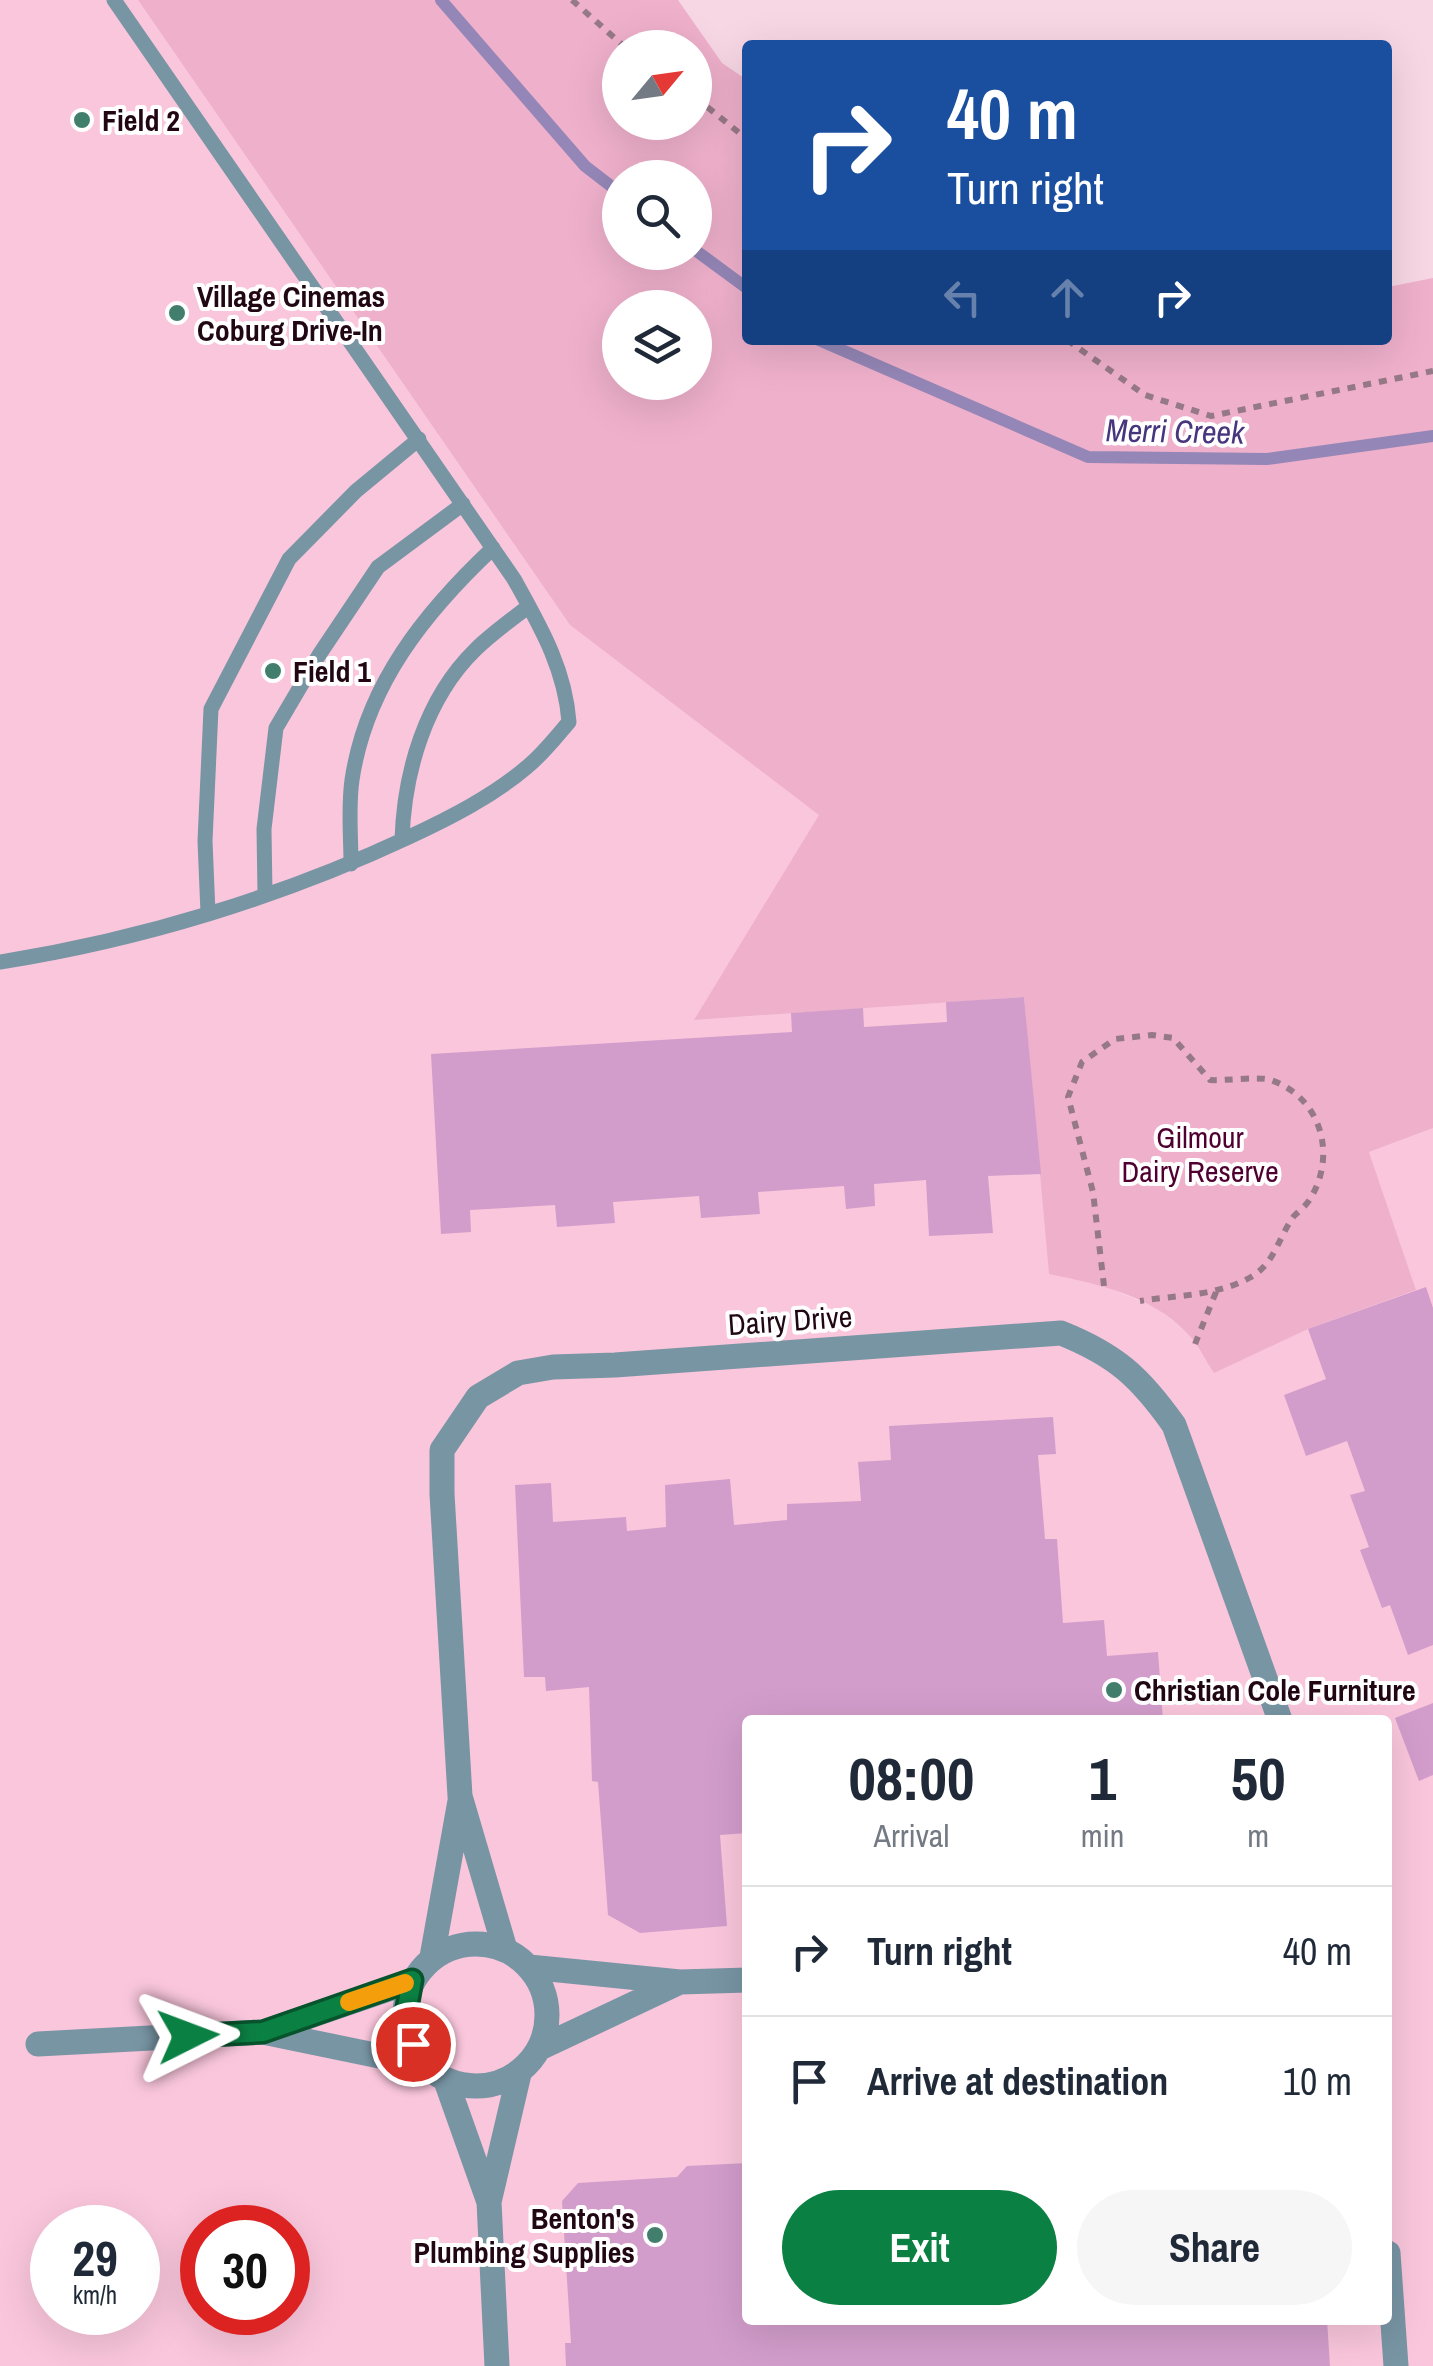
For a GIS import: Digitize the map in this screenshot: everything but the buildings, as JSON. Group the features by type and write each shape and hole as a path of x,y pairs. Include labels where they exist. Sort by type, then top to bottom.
{"street":[{"name":"Dairy Drive","path":"505,1949 460,1796 442,1450 478,1397 518,1372 1061,1333 1098,1348 1124,1365 1150,1390 1174,1424 1278,1715"},
{"name":"Dairy Drive","path":"432,1957 460,1796"},
{"path":"263,2032 412,1980 432,1957 467,1943 505,1949 528,1967 547,2006 540,2048"},
{"path":"528,1967 680,1982 742,1980"},
{"path":"412,1980 404,2024 422,2065"},
{"path":"497,2366 489,2202 518,2074 540,2048 680,1982"},
{"path":"38,2044 263,2032 422,2065 446,2081 483,2088 518,2074"},
{"path":"446,2081 489,2202"},
{"path":"1392,2310 1396,2366"}],"lane":[{"path":"0,962 59,952 208,913 350,864 454,816 528,767 569,722 567,692 553,651 493,548 114,0"},
{"path":"208,913 205,840 211,709 289,559 356,491 418,439"},
{"path":"265,894 264,829 276,728 378,567 463,504"},
{"path":"350,864 352,783 363,728 384,681 416,631 458,581 493,548"},
{"path":"402,840 403,802 416,746 445,690 473,651 529,606"}],"path":[{"path":"572,0 606,30"},
{"path":"712,111 742,135"},
{"path":"1074,345 1145,394 1210,416 1433,371"},
{"path":"1104,1286 1093,1192 1068,1097 1082,1062 1115,1039 1152,1035 1173,1038 1210,1080 1269,1080 1308,1106 1320,1125 1326,1154 1310,1199 1287,1228 1270,1262 1250,1277 1216,1292 1140,1300"},
{"path":"1196,1344 1216,1292"}],"shaded area":[{"path":"0,0 138,0 570,625 820,815 695,1020 1024,997 1049,1273 1104,1286 1157,1308 1189,1334 1214,1372 1308,1329 1416,1290 1369,1152 1433,1128 1433,2366 0,2366"}],"green space":[{"name":"Gilmour Dairy Reserve","path":"138,0 678,0 699,30 602,30 602,140 712,140 712,49 722,63 742,77 742,345 1392,345 1392,286 1433,278 1433,1128 1369,1152 1416,1290 1308,1329 1214,1373 1191,1337 1157,1309 1105,1287 1049,1274 1024,997 694,1020 819,815 570,625"}],"waterway":[{"name":"Merri Creek","path":"441,0 585,166 602,179"},
{"name":"Merri Creek","path":"712,263 742,285"},
{"name":"Merri Creek","path":"830,345 1088,457 1267,459 1433,436"}],"slow traffic":[{"path":"349,2002 405,1983"}],"place":[{"name":"Field 2","path":"82,120"},
{"name":"Village Cinemas Coburg Drive-In","path":"177,313"},
{"name":"Field 1","path":"273,671"},
{"name":"Christian Cole Furniture","path":"1114,1690"},
{"name":"Benton's Plumbing Supplies","path":"655,2235"}],"route":[{"path":"188,2036 263,2032 412,1980 404,2024 413,2044"}]}
